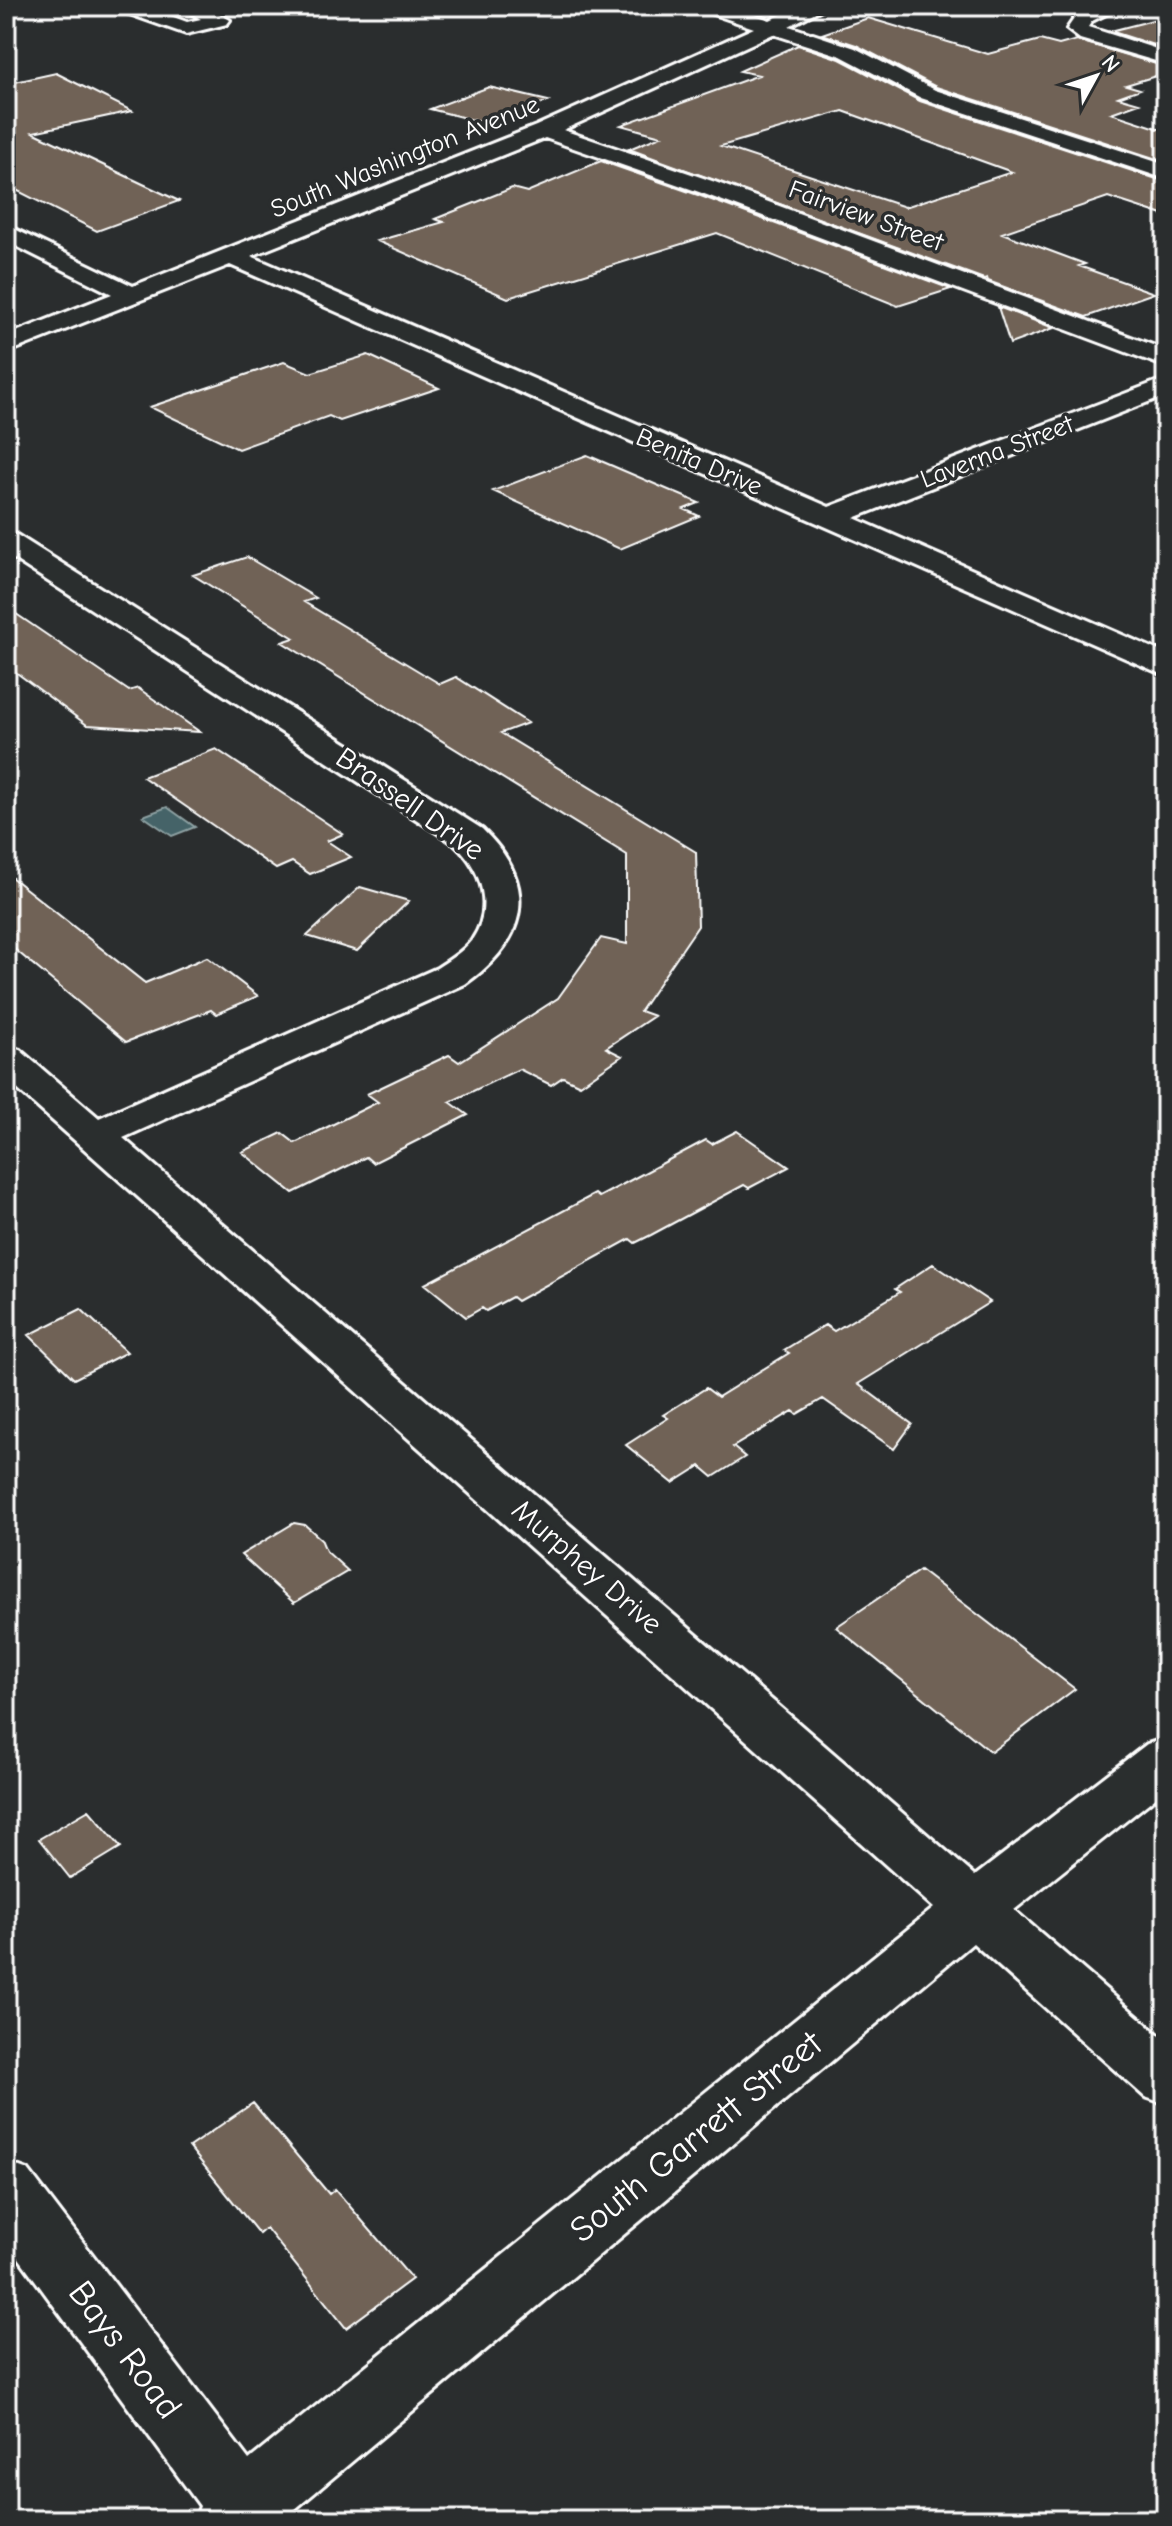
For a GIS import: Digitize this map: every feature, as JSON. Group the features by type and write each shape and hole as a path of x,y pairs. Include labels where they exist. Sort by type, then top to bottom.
{"street":[{"path":"125,6 186,28 220,20 189,6"},
{"path":"708,6 848,52 928,94 1166,172"},
{"name":"South Washington Avenue","path":"6,345 544,131 817,6"},
{"path":"1112,6 1085,17 1077,29 1087,35 1166,58"},
{"name":"Fairview Street","path":"544,131 694,182 1166,359"},
{"path":"6,232 133,295"},
{"name":"Benita Drive","path":"233,257 1166,666"},
{"name":"Laverna Street","path":"828,518 1166,386"},
{"name":"Brassell Drive","path":"6,541 469,837 491,859 502,887 498,927 488,945 451,976 96,1135"},
{"name":"Murphey Drive","path":"6,1058 1166,2078"},
{"name":"South Garrett Street","path":"236,2514 975,1908 1166,1759"},
{"name":"Bays Road","path":"6,2190 236,2514"}],"water":[{"path":"167,807 195,827 172,836 143,816"}],"building":[{"path":"1166,16 1166,49 1110,31 1142,23"},
{"path":"868,18 988,54 1040,40 1059,45 1077,40 1166,67 1166,73 1126,85 1140,89 1118,97 1139,103 1111,113 1166,131 1166,162 936,87 856,45 822,34"},
{"path":"798,45 840,59 920,101 1166,182 1166,216 1108,197 1002,233 1085,264 1079,266 1154,293 1086,317 988,281 987,278 629,149 661,136 621,125 759,75 740,71","holes":["843,111 1012,172 905,207 721,146"]},
{"path":"56,73 132,111 33,132 179,201 97,231 6,185 6,84"},
{"path":"489,87 548,101 489,124 430,109"},
{"path":"601,161 951,289 898,306 717,233 508,298 377,241 444,222 435,219 512,188 527,192"},
{"path":"998,307 1054,328 1010,344"},
{"path":"368,355 439,388 340,421 329,416 238,449 150,407 284,362 310,373"},
{"path":"587,455 699,503 684,509 699,516 620,549 493,491"},
{"path":"247,557 316,598 304,602 440,684 456,677 528,723 501,733 696,852 698,926 640,1011 654,1016 606,1048 622,1056 580,1085 563,1077 551,1085 519,1069 450,1102 468,1115 373,1163 366,1157 293,1193 242,1152 282,1133 295,1143 378,1102 367,1094 449,1055 459,1062 558,998 601,938 627,944 627,855 282,642 294,638 193,575"},
{"path":"6,607 129,691 138,688 200,732 87,725 6,665"},
{"path":"216,749 343,834 327,841 351,857 310,874 292,862 276,869 143,777"},
{"path":"6,873 145,983 207,957 258,996 216,1014 211,1010 126,1042 6,942"},
{"path":"360,887 409,901 357,951 307,936"},
{"path":"737,1131 789,1167 749,1188 744,1185 635,1243 630,1239 517,1301 512,1297 486,1311 482,1308 466,1317 425,1284 595,1194 599,1197 706,1140 712,1144"},
{"path":"933,1264 990,1302 858,1384 912,1424 894,1449 823,1399 797,1414 793,1411 733,1447 745,1457 713,1477 700,1466 673,1483 626,1445 668,1418 663,1415 706,1388 718,1397 789,1353 784,1350 825,1325 834,1331 900,1292 895,1289"},
{"path":"81,1309 127,1352 74,1379 29,1335"},
{"path":"294,1523 305,1525 321,1539 326,1551 348,1571 294,1603 241,1555"},
{"path":"920,1570 1075,1689 991,1752 836,1627"},
{"path":"89,1810 121,1847 70,1878 39,1839"},
{"path":"253,2103 329,2194 335,2189 412,2279 346,2328 266,2228 259,2234 189,2147"}]}
